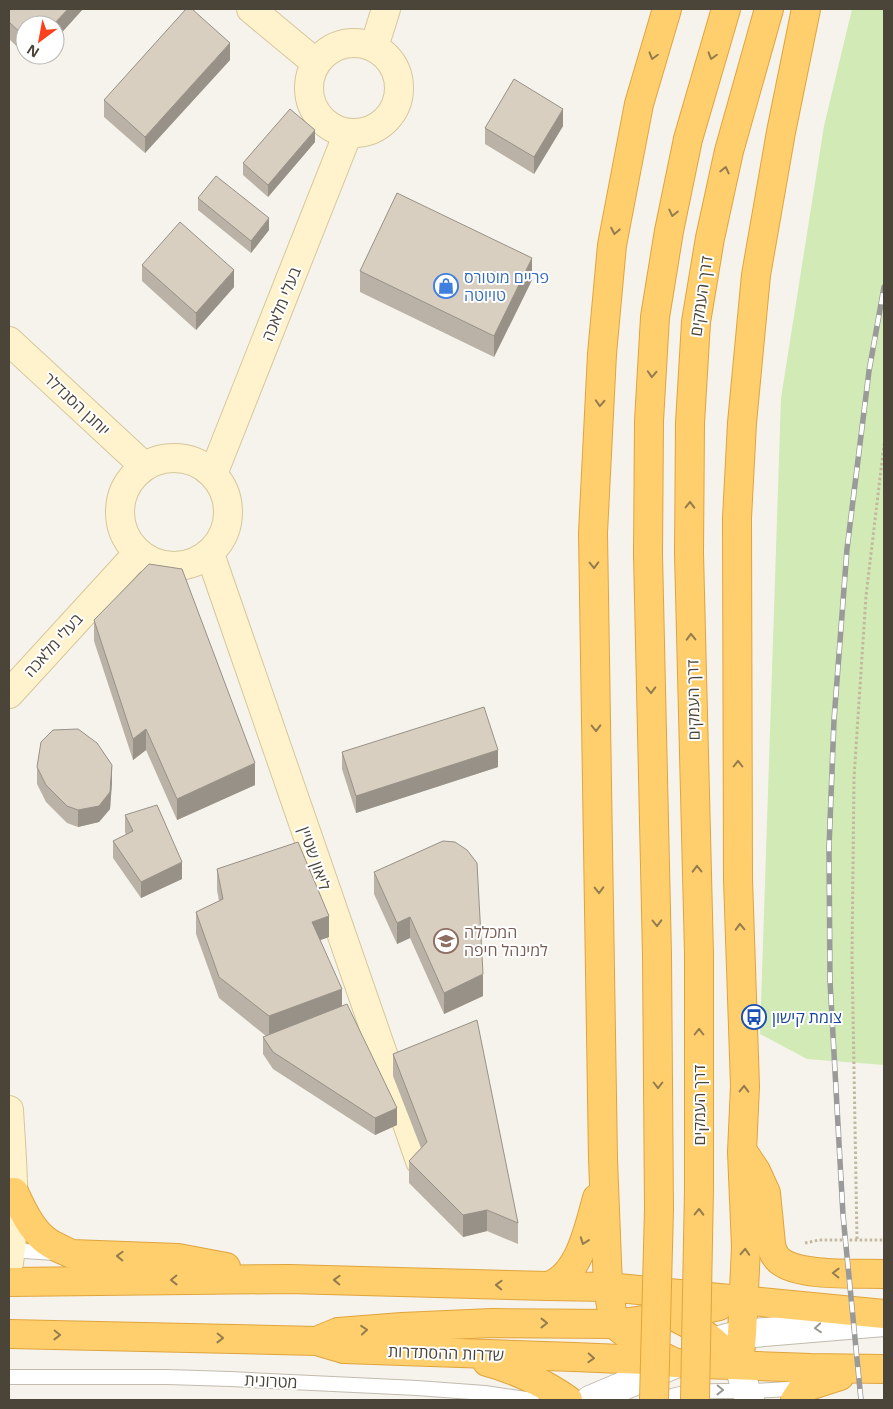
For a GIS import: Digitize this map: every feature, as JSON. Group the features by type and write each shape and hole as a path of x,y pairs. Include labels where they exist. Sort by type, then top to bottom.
{"highway":[{"path":"667,9 639,104 612,245 602,364 593,533 608,1286 614,1324 635,1342 676,1363"},
{"path":"654,1400 659,1209 658,965 648,554 649,421 655,318 669,231 688,139 726,9"},
{"name":"דרך העמקים","path":"695,1400 699,1188 699,954 689,554 690,422 696,322 710,238 729,151 769,9"},
{"path":"739,1365 746,1247 742,1152 745,1086 738,879 737,518 742,423 756,275 780,132 806,9"},
{"path":"742,1152 756,1171 764,1188 772,1250 778,1260 798,1270 884,1274"},
{"path":"548,1286 565,1276 581,1250 597,1198 604,1159"},
{"path":"14,1192 28,1220 44,1240 72,1254 178,1258 289,1278"},
{"path":"9,1282 289,1278 548,1286 608,1286 884,1314"},
{"path":"608,1286 630,1294 699,1330 739,1365"},
{"path":"317,1340 338,1332 402,1327 492,1323 614,1324 673,1316 744,1300"},
{"name":"שדרות ההסתדרות","path":"9,1334 317,1340 344,1349 455,1353 626,1381 676,1363 876,1369"},
{"path":"455,1353 496,1364 518,1373 555,1391 568,1400"},
{"path":"799,1394 848,1373 876,1369"}],"street":[{"path":"251,9 316,63"},
{"path":"374,47 386,9"},
{"path":"348,43 374,47 390,61 399,80 399,94 395,108 387,120 376,128 362,133 348,133 334,129 321,120 312,107 309,84 316,63 325,53 348,43"},
{"name":"בעלי מלאכה","path":"213,474 348,133"},
{"name":"יוחנן הסנדלר","path":"9,341 144,466"},
{"path":"180,458 198,463 213,474 224,488 228,506 228,524 221,540 210,554 196,562 182,566 166,566 151,561 138,552 127,540 121,524 120,508 124,492 132,477 144,466 161,459 180,458"},
{"name":"בעלי מלאכה","path":"9,694 138,552"},
{"name":"ליאון שטיין","path":"210,554 420,1162"},
{"path":"9,1110 14,1192 9,1255"},
{"path":"676,1363 714,1342 742,1334 884,1322"},
{"path":"739,1365 748,1396"},
{"path":"590,1400 626,1381"}],"lane":[{"path":"9,1255 72,1254"},
{"path":"614,1324 626,1381"},
{"name":"מטרונית","path":"9,1377 230,1379 485,1393 532,1400"},
{"path":"660,1400 699,1391 748,1396 799,1394"}],"path":[{"path":"857,1239 852,956 854,778 866,596 884,444"},
{"path":"800,1245 819,1240 884,1240"}],"green space":[{"path":"852,9 884,9 884,1065 807,1059 760,1034 781,398 824,126"}],"building":[{"path":"9,9 68,9 62,15 15,15 15,28 9,22"},
{"path":"186,9 192,9 230,43 145,137 104,100"},
{"path":"514,79 563,109 534,157 485,128"},
{"path":"290,109 315,130 268,185 243,163"},
{"path":"216,176 269,218 251,241 198,198"},
{"name":"פריים מוטורס טויוטה","path":"397,193 532,258 494,336 360,271"},
{"path":"180,222 234,270 196,313 142,265"},
{"path":"149,564 182,569 255,763 177,799 146,729 133,739 94,620"},
{"path":"484,707 498,750 356,796 342,752"},
{"path":"78,729 97,743 112,765 110,792 99,806 78,810 67,806 46,785 37,767 41,742 53,730"},
{"path":"157,805 182,862 141,882 113,841 133,831 125,815"},
{"name":"המכללה למינהל חיפה","path":"443,841 455,842 467,850 477,863 483,974 444,993 410,917 397,923 374,872"},
{"path":"298,842 329,916 312,922 342,989 269,1016 219,977 196,912 223,899 217,869"},
{"path":"347,1004 397,1108 375,1118 273,1052 263,1037"},
{"path":"477,1020 518,1223 487,1210 463,1215 409,1161 427,1142 393,1054"}],"railway":[{"path":"861,1400 843,1215 830,981 829,848 834,720 847,549 869,371 884,287"}],"place":[{"name":"פריים מוטורס טויוטה","path":"446,286"},
{"name":"המכללה למינהל חיפה","path":"446,941"},
{"name":"צומת קישון","path":"754,1017"}]}
